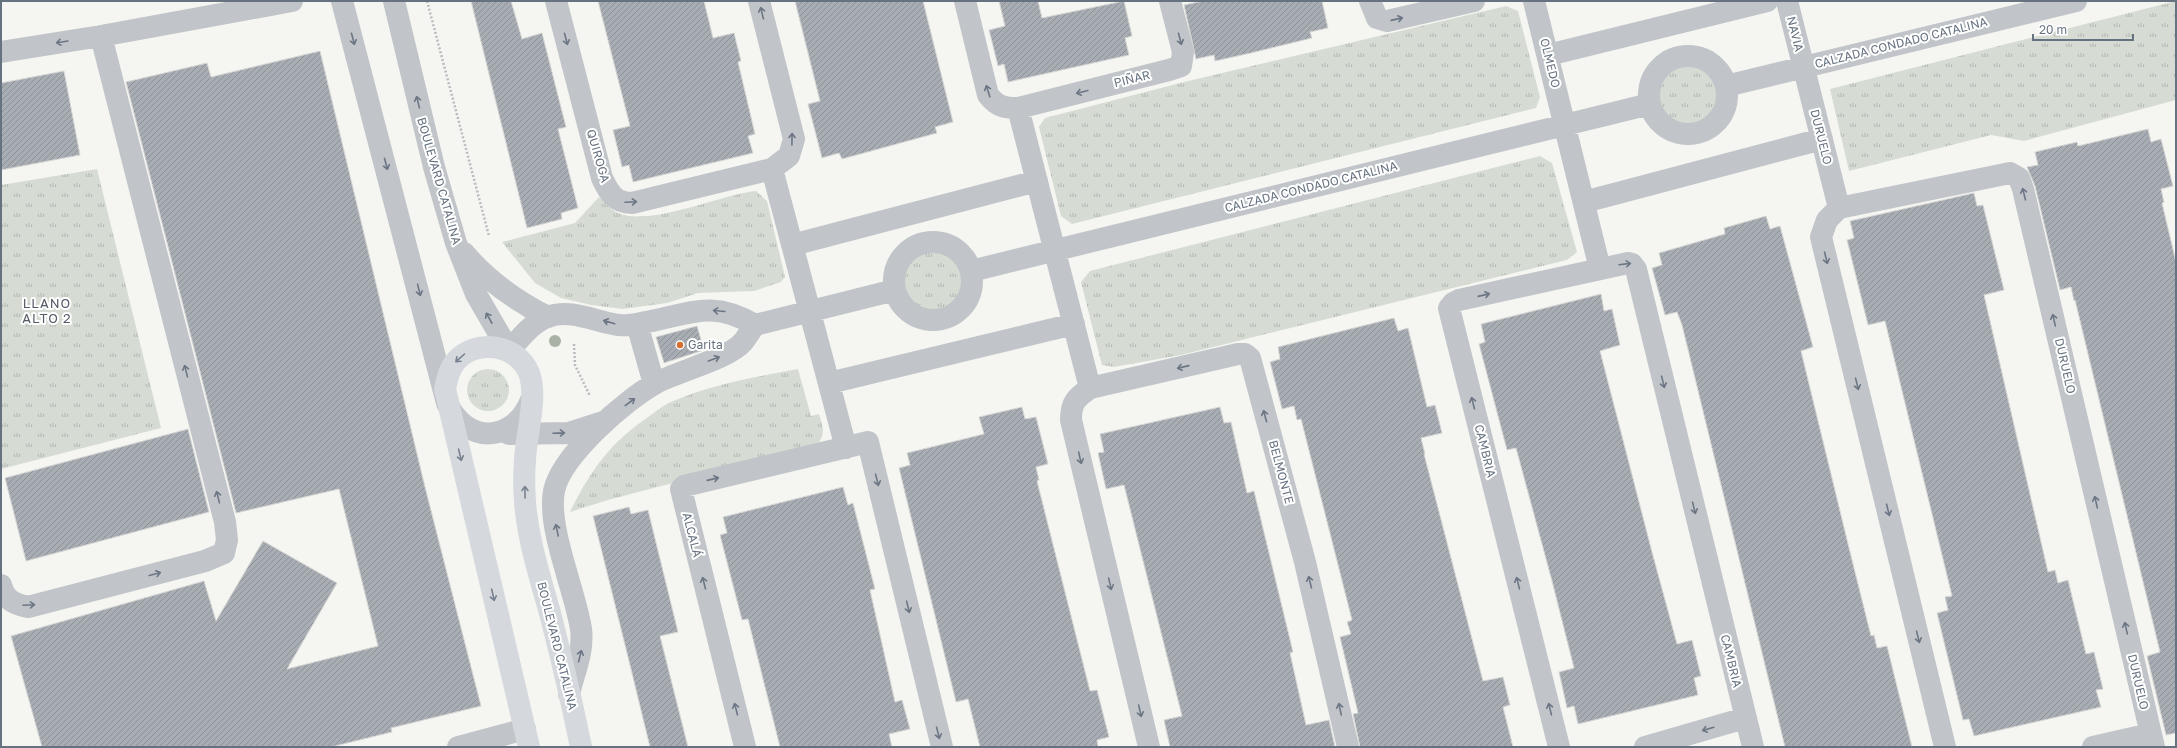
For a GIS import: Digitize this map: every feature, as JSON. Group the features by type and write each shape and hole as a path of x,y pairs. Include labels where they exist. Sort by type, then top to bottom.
{"main road":[{"path":"527,738 447,403 445,389 448,374 456,361 467,352 481,347 495,346 509,351 520,360 528,371 533,385 531,400"},
{"name":"BOULEVARD CATALINA","path":"531,400 524,460 525,502 532,545 570,694 581,747"}],"street":[{"path":"1,52 101,36 292,1"},
{"path":"342,1 431,335 447,403 453,416 464,426 478,432 492,434 569,433 604,422"},
{"name":"BOULEVARD CATALINA","path":"394,1 430,153 456,244 476,294 509,351"},
{"name":"QUIROGA","path":"556,1 602,178 609,192 621,203 646,201 772,169 789,156 794,139 759,1"},
{"name":"PIÑAR","path":"966,1 988,95 998,106 1018,108 1181,66 1183,52 1170,1"},
{"path":"1370,1 1377,18 1386,21 1474,1"},
{"name":"OLMEDO","path":"1534,1 1566,125"},
{"path":"1548,55 1767,1"},
{"name":"NAVIA","path":"1787,1 1803,67"},
{"name":"CALZADA CONDADO CATALINA","path":"1726,86 2076,1"},
{"path":"1,585 8,600 28,607 205,561 224,553 228,540 225,522 101,36"},
{"path":"1691,56 1703,59 1714,65 1722,74 1728,98 1725,110 1709,129 1698,133 1685,135 1673,132 1663,125 1655,116 1650,104 1650,92 1653,80 1659,70 1668,62 1679,57 1691,56"},
{"name":"DURUELO","path":"1803,67 1839,208 2010,173 2019,178 2023,189 2152,741 2093,747"},
{"name":"CALZADA CONDADO CATALINA","path":"971,271 1650,104"},
{"path":"1018,108 1090,388"},
{"path":"1566,125 1600,269"},
{"path":"1584,202 1822,139"},
{"path":"772,169 846,448"},
{"path":"792,245 1037,181"},
{"path":"1839,208 1827,220 1821,237 1945,747"},
{"path":"937,241 950,245 961,254 969,264 971,271 971,292 965,304 956,313 943,319 931,320 919,317 908,311 900,302 895,290 897,266 903,255 912,247 937,241"},
{"path":"456,244 471,262 498,286 524,305 548,317"},
{"name":"CAMBRIA","path":"1559,747 1449,308 1453,303 1459,300 1628,263 1632,264 1636,269 1753,747"},
{"path":"570,694 581,654 581,630 552,504 558,478 573,455 604,422 654,384 677,373 727,354 742,343 755,325 895,290"},
{"path":"509,351 532,326 548,317 569,314 619,325 637,324 661,320 696,311 710,310 737,314 755,325"},
{"path":"637,324 654,384"},
{"path":"829,383 1074,324"},
{"name":"BELMONTE","path":"1149,747 1071,420 1074,401 1090,388 1238,354 1245,354 1250,358 1305,562 1348,747"},
{"path":"492,434 505,431 517,423 526,413 531,400"},
{"name":"ALCALÁ","path":"745,747 681,489 684,486 868,442 942,747"},
{"path":"1645,747 1745,718"},
{"path":"458,747 527,738"}],"green space":[{"path":"2176,1 2176,100 2024,141 1991,135 1849,171 1830,89"},
{"path":"1506,6 1518,11 1540,97 1536,108 1072,224 1061,216 1039,127 1045,118 1184,82"},
{"path":"1688,65 1704,70 1709,74 1713,79 1718,95 1713,111 1709,116 1704,120 1688,125 1672,120 1667,116 1663,111 1658,95 1663,79 1667,74 1672,70"},
{"path":"1540,156 1552,163 1577,252 1567,260 1181,355 1114,367 1102,365 1081,282 1090,271"},
{"path":"97,169 161,428 1,469 1,185"},
{"path":"756,191 767,201 785,277 781,282 754,291 698,293 667,303 623,309 591,305 561,298 535,283 502,242 575,223 599,197 615,212 632,216 648,216 685,209"},
{"path":"933,251 950,256 958,264 963,281 958,298 950,306 933,311 916,306 908,298 903,281 908,264 916,256"},
{"path":"488,369 503,375 509,390 503,405 488,411 473,405 467,390 473,375"},
{"path":"798,369 811,416 819,414 822,423 823,434 817,445 608,500 570,512 586,483 602,459 622,437 665,405 702,390 750,378"}],"building":[{"path":"471,1 511,1 522,39 542,33 566,127 558,129 578,208 561,213 562,219 527,228"},
{"path":"598,1 704,1 713,38 734,33 741,61 738,62 755,134 748,136 753,153 633,182 629,165 622,167 613,130 630,126"},
{"path":"795,1 923,1 953,122 935,127 937,133 842,159 839,153 822,158 808,104 820,101"},
{"path":"999,1 1038,1 1042,18 1124,1 1132,36 1125,38 1129,55 1008,82 1004,64 998,66 989,30 1005,26"},
{"path":"1203,1 1322,1 1328,28 1310,32 1312,38 1251,53 1215,61 1214,55 1196,59 1184,5"},
{"path":"320,51 425,487 481,706 391,728 392,732 331,747 42,747 11,636 204,581 216,621 263,541 337,583 287,669 378,646 339,489 236,513 126,82 207,63 211,77"},
{"path":"64,71 80,155 1,170 1,83"},
{"path":"2148,129 2151,142 2161,139 2173,186 2161,189 2164,202 2162,203 2176,262 2176,733 2166,735 2147,656 2160,652 2075,300 2074,301 2071,287 2060,290 2035,186 2027,167 2038,165 2035,152 2077,142 2078,146"},
{"path":"1974,193 1977,206 1983,205 2004,290 1984,295 2048,572 2055,570 2058,583 2068,580 2086,654 2094,652 2103,689 2096,690 2101,707 1974,736 1969,719 1963,720 1937,613 1948,610 1945,597 1952,596 1885,321 1868,325 1847,240 1854,238 1850,221"},
{"path":"1766,216 1770,229 1780,226 1813,347 1801,351 1871,636 1874,635 1877,648 1887,646 1912,747 1785,747 1682,325 1677,312 1665,315 1652,268 1662,265 1659,253 1725,234 1724,228"},
{"path":"1601,294 1604,311 1612,309 1620,345 1600,351 1652,552 1677,644 1692,640 1701,676 1694,678 1698,695 1578,724 1574,706 1567,708 1559,672 1574,668 1552,581 1516,448 1507,450 1479,344 1485,342 1481,324"},
{"path":"1394,318 1398,331 1408,328 1427,407 1435,405 1442,433 1421,438 1424,454 1483,681 1503,677 1510,705 1503,707 1513,747 1360,747 1353,714 1358,713 1340,637 1351,634 1347,622 1352,620 1301,419 1297,420 1294,406 1282,409 1270,362 1280,359 1278,347"},
{"name":"Garita","path":"697,326 704,350 664,363 656,337"},
{"path":"1022,407 1025,419 1036,417 1048,464 1036,467 1039,480 1037,481 1090,691 1097,690 1109,737 1097,740 1098,747 980,747 968,699 956,702 899,468 910,465 907,453 984,434 979,417"},
{"path":"1220,407 1224,423 1231,422 1247,493 1254,491 1293,652 1290,653 1306,725 1329,720 1335,747 1170,747 1164,720 1182,716 1124,485 1106,489 1098,453 1104,452 1100,434"},
{"path":"188,429 209,512 26,561 5,478"},
{"path":"843,487 848,505 853,503 875,589 870,590 895,702 902,700 910,729 889,734 892,747 780,747 748,619 742,620 720,535 727,533 723,517"},
{"path":"629,507 631,514 648,510 678,632 660,636 688,747 650,747 593,516"}],"place":[{"name":"Garita","path":"680,345"}],"district":[{"name":"LLANO ALTO 2","path":"47,310"}]}
